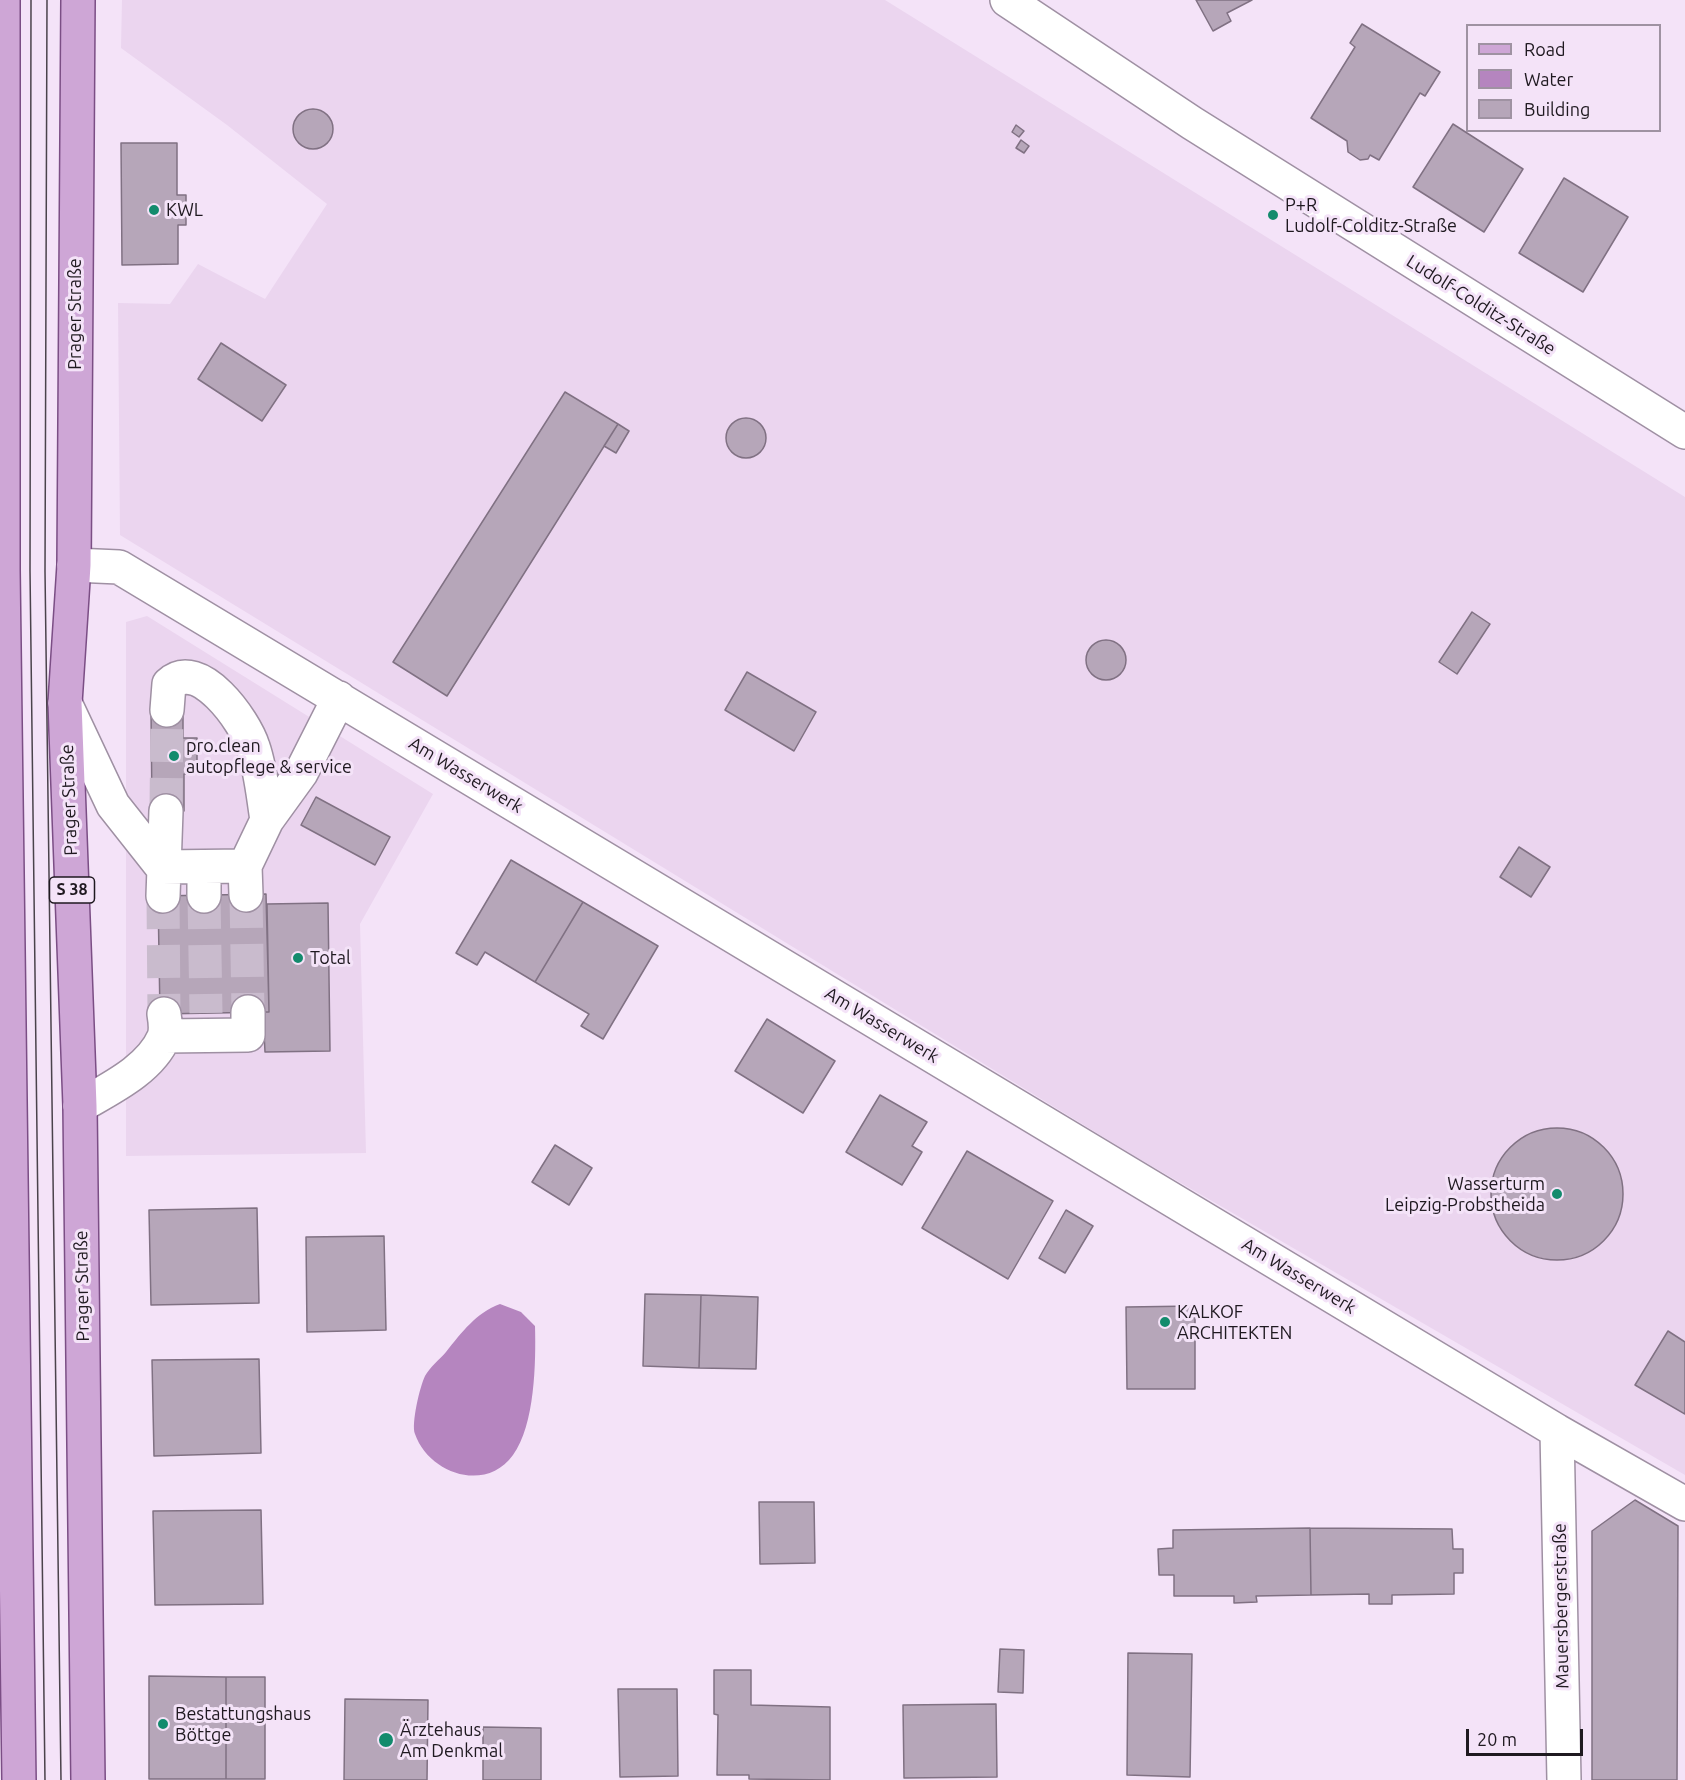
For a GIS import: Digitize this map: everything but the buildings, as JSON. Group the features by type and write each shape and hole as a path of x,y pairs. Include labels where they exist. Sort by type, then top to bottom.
{"main road":[{"path":"3,0 4,592 19,1780"},
{"name":"Prager Straße","path":"78,0 75,47 75,565 65,703 80,1106 88,1780"}],"street":[{"name":"Ludolf-Colditz-Straße","path":"1007,0 1192,123 1685,432"},
{"name":"Am Wasserwerk","path":"75,565 119,567 1557,1431 1685,1504"},
{"path":"167,710 169,684 176,677 187,675 202,681 220,697 239,720 252,744 261,778 267,819"},
{"path":"162,882 246,880 267,819 301,773 339,698"},
{"path":"65,703 113,805 162,882"},
{"path":"162,882 166,811"},
{"path":"80,1106 119,1084 145,1063 164,1025 206,1024 248,1035 248,1012"},
{"name":"Mauersbergerstraße","path":"1557,1431 1564,1780"}],"shaded area":[{"path":"122,0 885,0 1685,497 1685,1475 1136,1157 120,535 118,303 170,304 198,264 265,299 327,204 227,125 121,48"},
{"path":"147,616 433,794 360,924 366,1153 126,1156 126,622"}],"water":[{"path":"500,1304 521,1312 535,1326 533,1393 526,1427 513,1455 502,1467 474,1476 459,1474 432,1460 422,1448 414,1429 419,1396 423,1381 432,1366 477,1318"}],"tunnel":[{"path":"166,811 167,710"},
{"path":"246,895 248,1012"},
{"path":"163,896 164,1014"},
{"path":"204,896 206,1013"}],"tram line":[{"path":"31,0 30,570 45,1780"},
{"path":"47,0 45,571 61,1780"}],"place":[{"name":"KWL","path":"154,210"},
{"name":"P+R Ludolf-Colditz-Straße","path":"1273,215"},
{"name":"pro.clean autopflege & service","path":"174,756"},
{"name":"Total","path":"298,958"},
{"name":"Wasserturm Leipzig-Probstheida","path":"1557,1194"},
{"name":"KALKOF ARCHITEKTEN","path":"1165,1322"},
{"name":"Bestattungshaus Böttge","path":"163,1724"},
{"name":"Ärztehaus Am Denkmal","path":"386,1740"}]}
